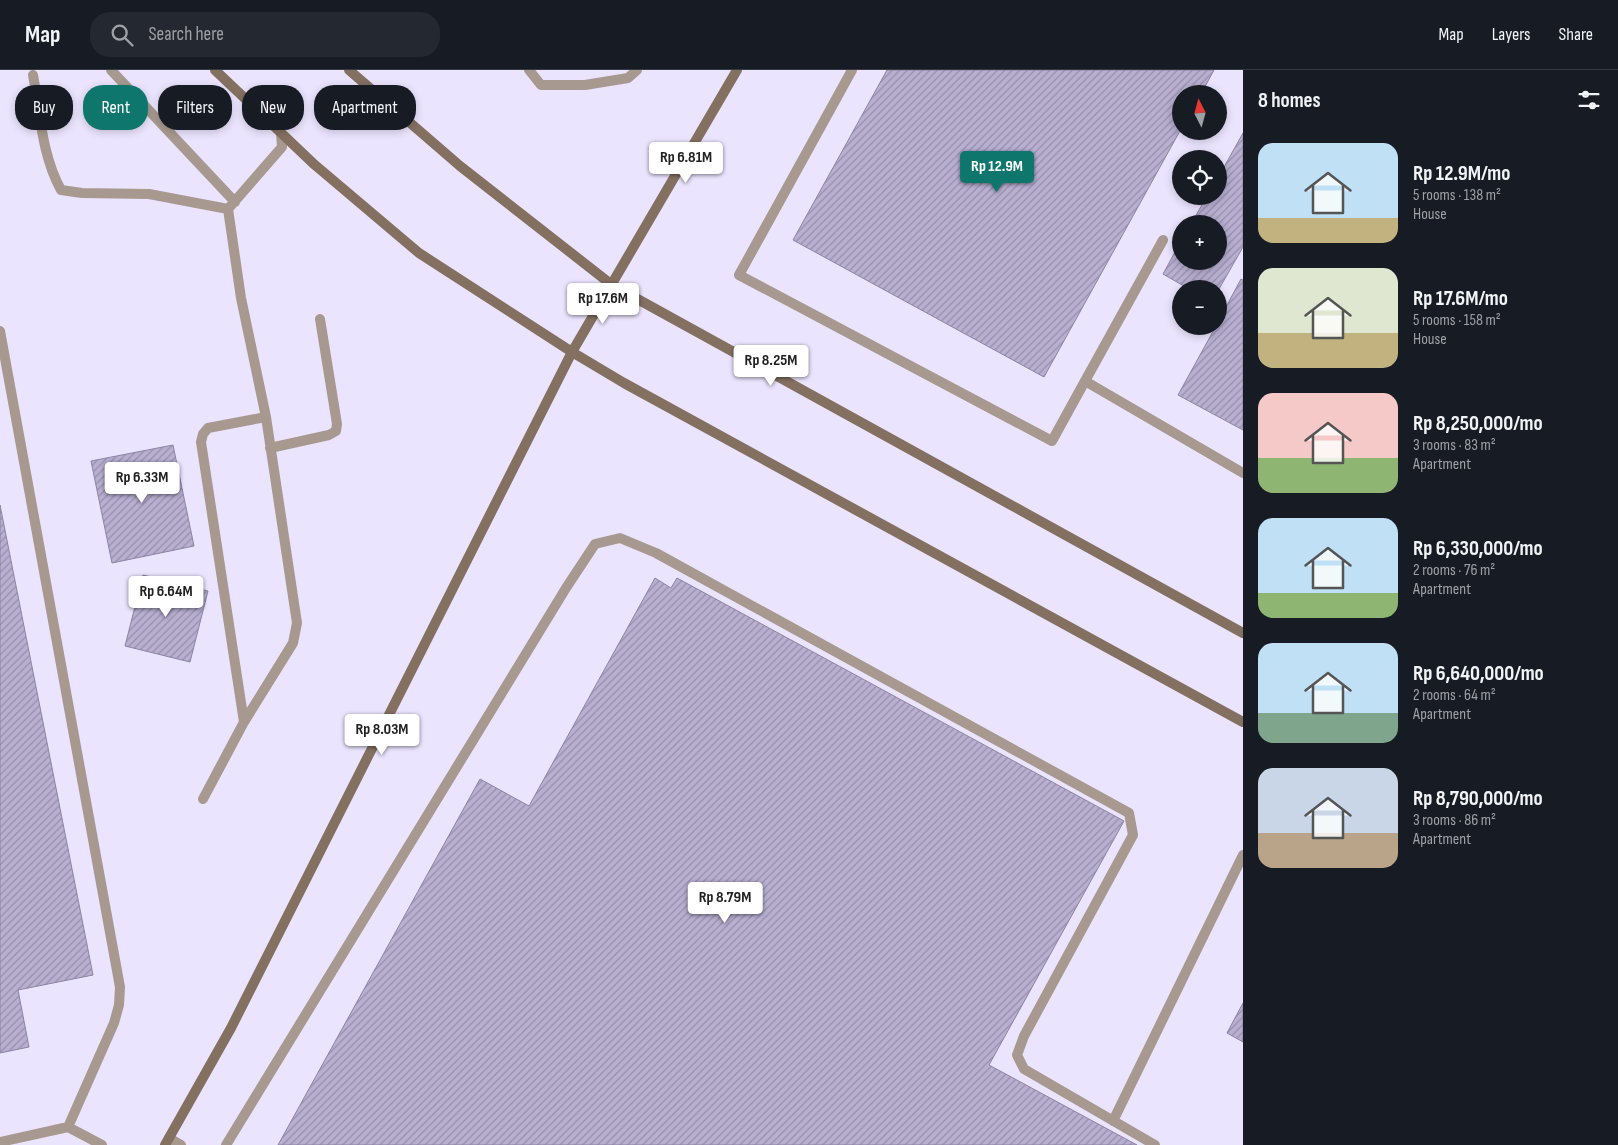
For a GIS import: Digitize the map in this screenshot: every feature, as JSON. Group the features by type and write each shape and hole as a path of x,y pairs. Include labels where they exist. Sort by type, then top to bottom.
{"street":[{"path":"215,70 315,165 419,253 572,352 633,388 1243,722"},
{"path":"349,70 460,166 612,285 1243,633"},
{"path":"167,1142 231,1028 572,352 737,70"}],"lane":[{"path":"111,70 232,205 241,298 266,417 296,606 297,623 293,643 244,722 203,799"},
{"path":"529,70 541,85 585,85 628,78 638,70"},
{"path":"852,70 738,275 1052,442 1084,380 1163,240"},
{"path":"34,75 48,161 61,190 82,193 149,194 232,205"},
{"path":"232,205 282,147 281,133"},
{"path":"270,448 329,435 336,431 337,424 320,319"},
{"path":"0,331 120,986 119,1005 114,1023 68,1127"},
{"path":"1084,380 1243,473"},
{"path":"244,722 202,442 203,434 208,428 266,417"},
{"path":"226,1145 571,580 595,544 620,538 656,553 1129,813 1133,835 1024,1036 1017,1055 1024,1069 1112,1122 1155,1145"},
{"path":"1112,1122 1243,855"},
{"path":"0,1142 68,1127 102,1145"},
{"path":"167,1142 181,1145"}],"shaded area":[{"path":"0,70 1243,70 1243,1145 0,1145"}],"building":[{"path":"887,70 1214,70 1206,85 1172,85 1172,140 1175,140 1044,377 793,240"},
{"path":"1243,133 1243,247 1224,280 1173,280 1163,274 1172,258 1172,270 1227,270 1227,215 1196,215 1202,205 1227,205 1227,162"},
{"path":"1241,279 1243,280 1243,430 1178,395 1211,335 1227,335 1227,305"},
{"path":"173,445 194,546 112,563 91,461"},
{"path":"0,505 93,975 18,990 29,1047 0,1053"},
{"path":"143,575 208,591 190,662 125,646"},
{"path":"655,578 671,588 677,578 1124,821 989,1065 1137,1145 278,1145 480,779 529,806"},
{"path":"1243,1003 1243,1042 1227,1033"}]}
